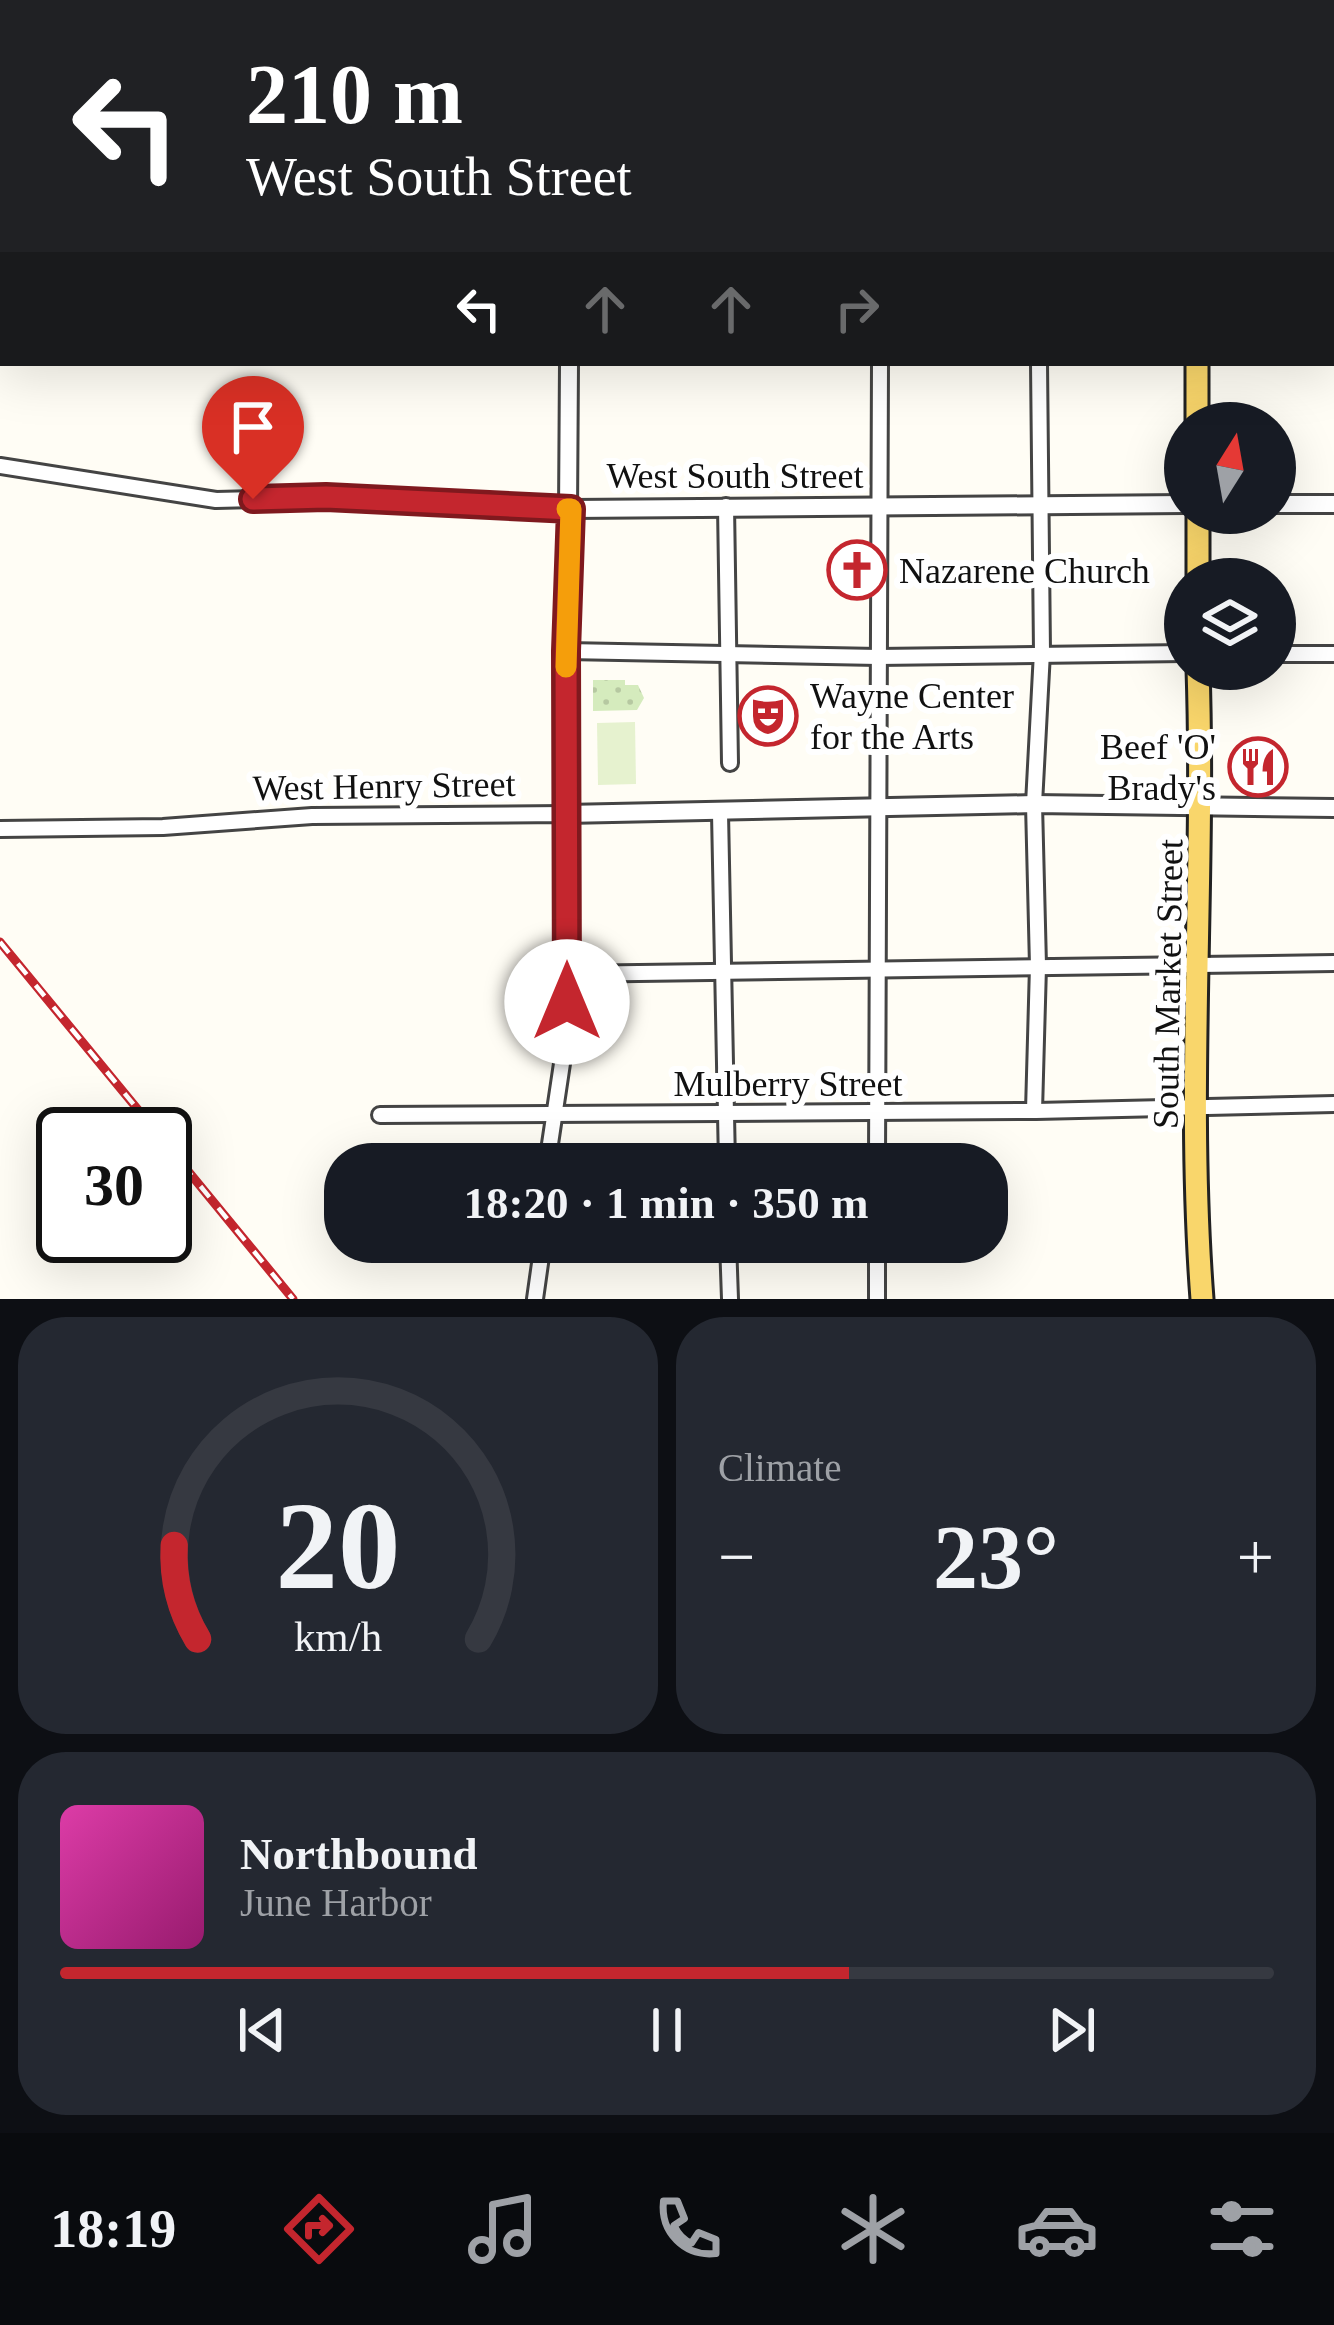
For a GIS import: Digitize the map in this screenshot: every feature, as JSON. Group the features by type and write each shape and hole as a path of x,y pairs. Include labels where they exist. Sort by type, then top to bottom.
{"main road":[{"path":"1197,366 1197,402"},
{"name":"South Market Street","path":"1199,690 1202,806 1196,1105 1202,1299"}],"street":[{"path":"550,1143 567,1030 569,366"},
{"path":"877,1143 880,366"},
{"path":"1035,1111 1039,966 1034,804 1042,652 1039,366"},
{"name":"West South Street","path":"0,466 216,500 326,497 571,509 1164,504"},
{"path":"1296,504 1334,504"},
{"path":"726,506 730,763"},
{"path":"566,651 878,657 1164,653"},
{"path":"1296,654 1334,654"},
{"name":"West Henry Street","path":"0,829 163,827 312,816 720,813 879,806 1334,808"},
{"path":"720,813 727,1143"},
{"path":"567,974 1334,963"},
{"name":"Mulberry Street","path":"380,1115 1334,1104"},
{"path":"535,1299 540,1263"},
{"path":"729,1263 730,1299"},
{"path":"877,1299 878,1263"}],"green space":[{"path":"593,680 625,680 625,685 638,685 644,698 637,710 593,711"},
{"path":"635,722 636,784 598,785 597,723"}],"railway":[{"path":"0,942 136,1107"},
{"path":"192,1176 293,1299"}],"slow traffic":[{"path":"566,667 571,509 567,509"}],"place":[{"name":"Nazarene Church","path":"857,570"},
{"name":"Wayne Center for the Arts","path":"768,716"},
{"name":"Beef 'O' Brady's","path":"1258,767"}],"route":[{"path":"253,499 326,497 571,509 566,651 567,1002"}]}
